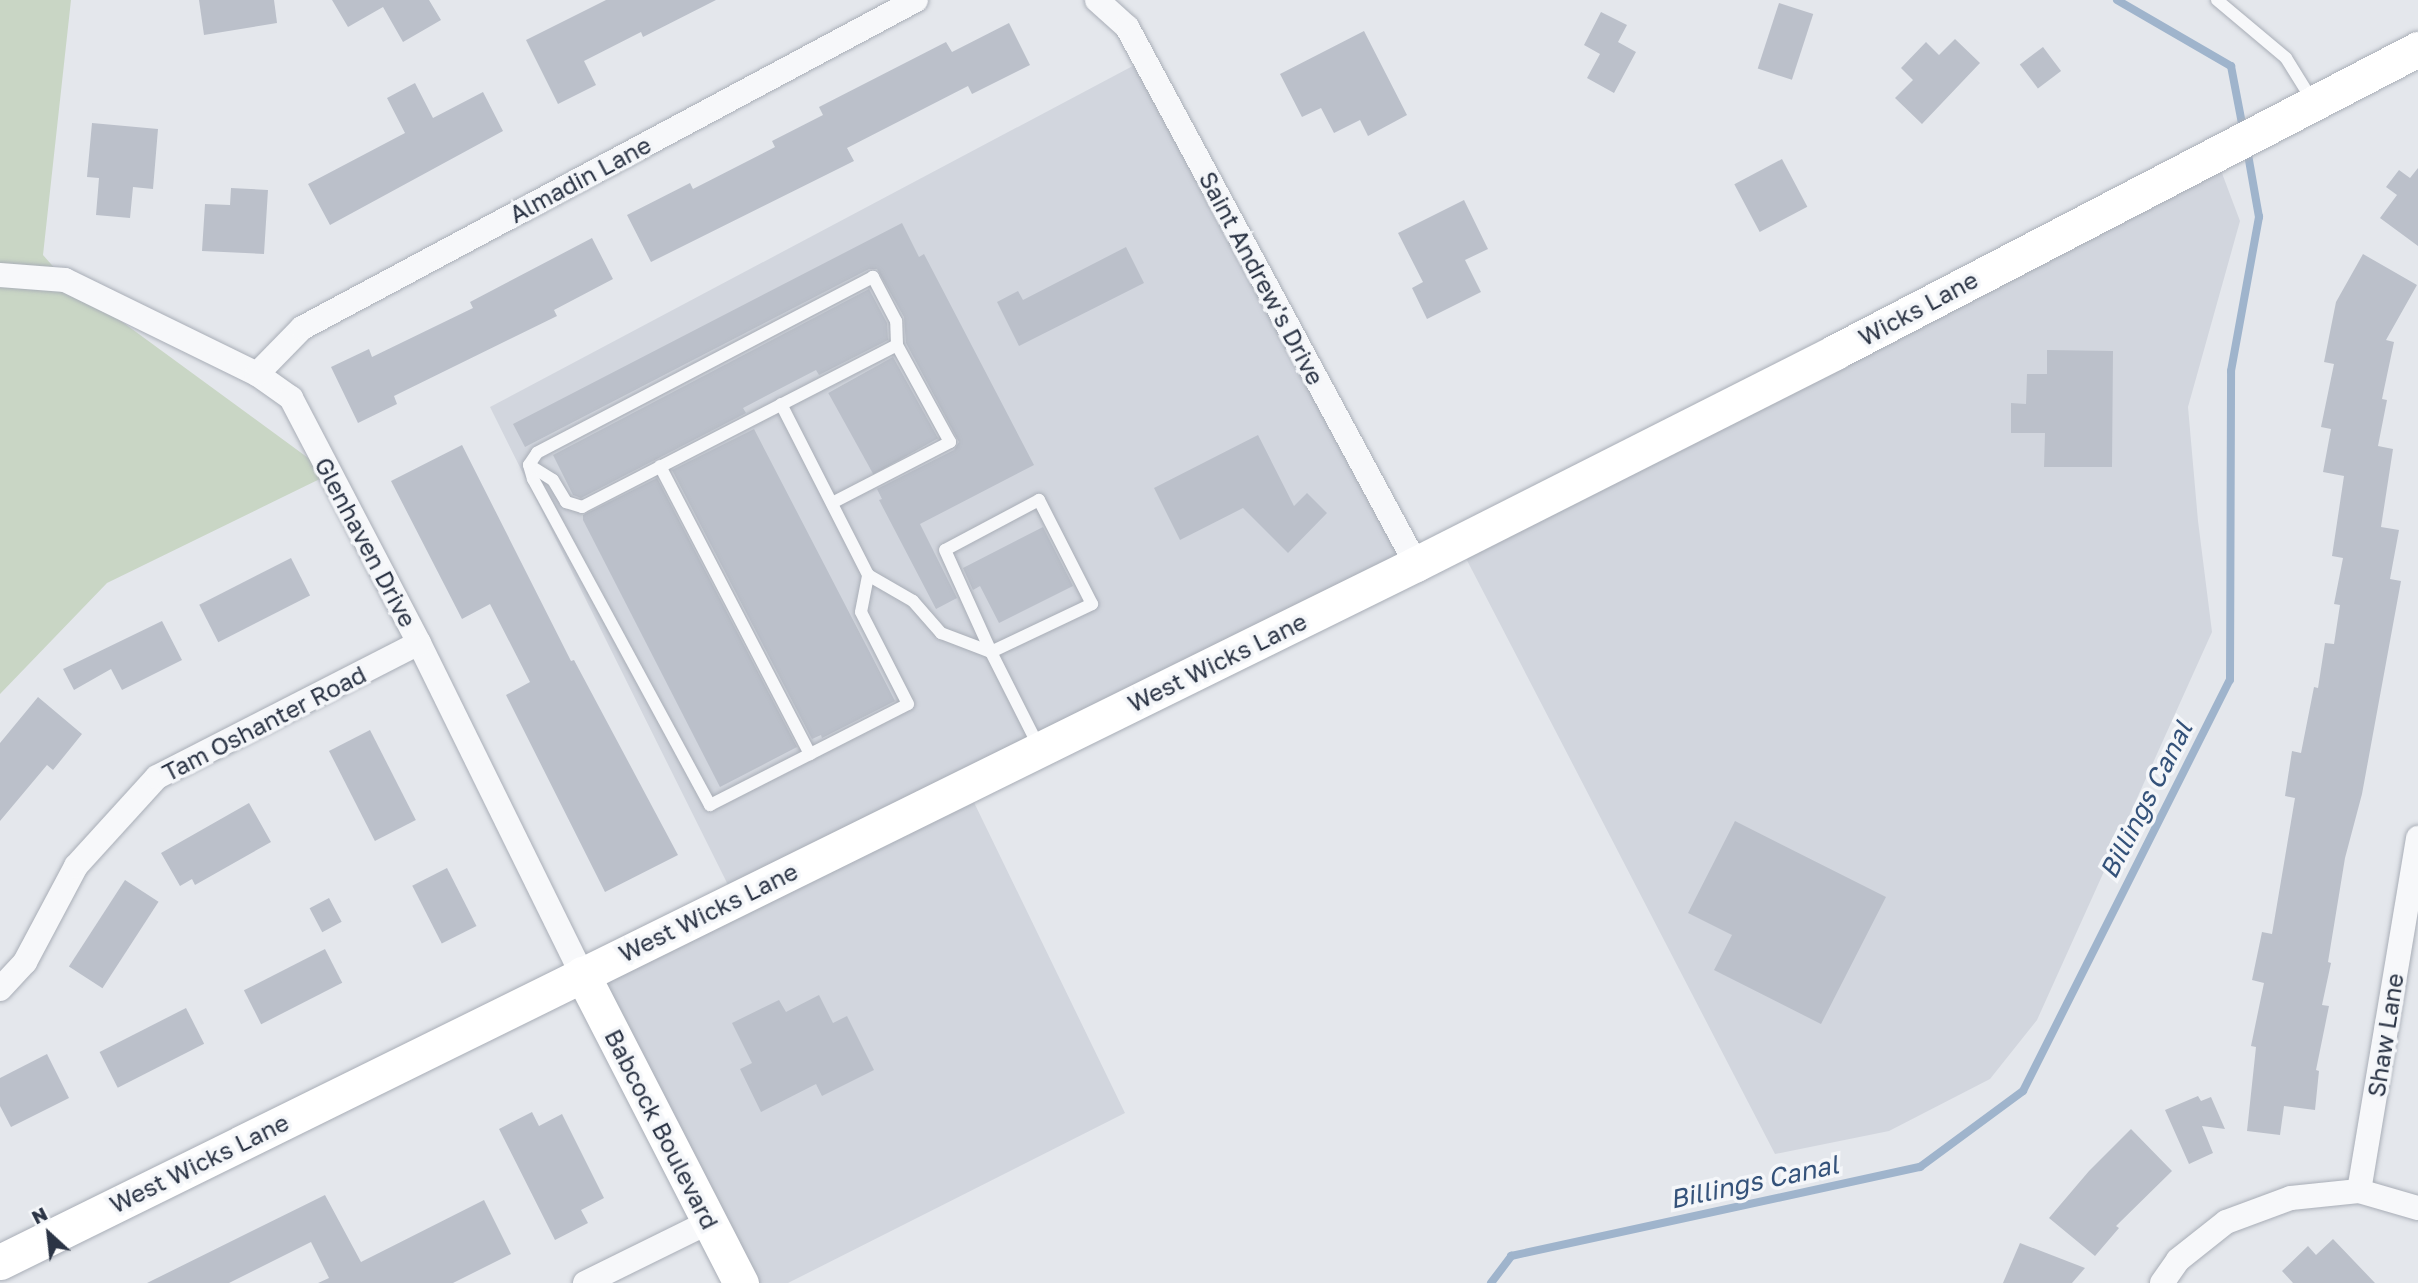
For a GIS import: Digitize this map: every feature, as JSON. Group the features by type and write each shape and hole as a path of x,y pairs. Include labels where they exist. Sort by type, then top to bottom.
{"main road":[{"name":"Wicks Lane","path":"1416,564 1847,345 2214,152 2418,49"},
{"name":"West Wicks Lane","path":"0,1262 1416,564"},
{"name":"Babcock Boulevard","path":"582,974 741,1283"}],"street":[{"name":"Almadin Lane","path":"257,374 302,328 916,0"},
{"name":"Saint Andrew's Drive","path":"1097,0 1126,27 1416,564"},
{"name":"Glenhaven Drive","path":"0,275 65,280 257,374 291,398 419,643 582,974"},
{"name":"Tam Oshanter Road","path":"0,989 25,962 76,866 157,777 419,643"},
{"name":"Shaw Lane","path":"2359,1191 2418,838"},
{"path":"2162,1283 2178,1259 2226,1222 2291,1198 2359,1191 2418,1208"},
{"path":"585,1283 709,1222"}],"lane":[{"path":"2217,0 2286,58 2314,102"},
{"path":"832,503 950,442 897,345 896,321 873,277 537,453 529,465 533,479 710,805 908,704 862,612 869,575"},
{"path":"529,465 553,480 566,502 582,507 897,345"},
{"path":"781,404 869,575 913,601 941,633 991,652 1092,604 1039,500 945,550 991,652 1040,749"},
{"path":"660,466 810,754"}],"shaded area":[{"path":"1144,60 1416,564 966,786 1125,1113 788,1283 741,1283 582,974 735,899 490,407"},
{"path":"2214,152 2240,221 2188,407 2198,521 2212,632 2037,1020 1990,1079 1889,1131 1775,1154 1458,543"}],"green space":[{"path":"0,0 71,0 43,255 65,280 330,474 107,583 0,694"}],"building":[{"path":"199,0 274,0 277,23 204,35"},
{"path":"332,0 429,0 441,20 403,42 383,7 348,27"},
{"path":"606,0 716,0 643,37 641,32 584,61 596,85 558,104 526,40"},
{"path":"1779,3 1813,14 1792,80 1758,69"},
{"path":"1601,12 1627,25 1618,42 1636,52 1614,93 1587,78 1600,54 1584,45"},
{"path":"1009,23 1030,65 972,94 968,86 847,148 854,161 651,262 627,215 690,183 693,189 775,147 772,141 823,115 819,107 946,42 952,52"},
{"path":"1364,31 1407,115 1368,136 1360,120 1334,133 1321,108 1302,117 1280,74"},
{"path":"1955,39 1980,63 1922,124 1895,98 1913,80 1901,68 1926,42 1939,55"},
{"path":"2043,47 2061,71 2038,88 2020,64"},
{"path":"415,83 433,118 483,92 503,131 330,225 308,184 405,133 387,98"},
{"path":"92,123 158,129 153,189 133,187 130,218 96,215 99,178 87,177"},
{"path":"1782,159 1807,207 1760,232 1734,184"},
{"path":"2418,168 2418,246 2380,218 2397,195 2386,187 2399,170 2410,178"},
{"path":"231,188 268,190 264,254 202,251 205,204 230,205"},
{"path":"1464,200 1488,249 1465,260 1481,292 1427,319 1412,288 1423,282 1398,233"},
{"path":"902,223 919,257 924,254 1034,465 920,524 957,598 936,609 879,500 882,499 877,489 954,450 959,442 906,343 904,317 877,269 869,269 525,447 513,424"},
{"path":"592,238 613,279 554,310 557,316 394,396 397,404 358,423 331,367 369,349 372,357 473,308 470,302"},
{"path":"1126,247 1144,283 1019,346 997,302 1018,291 1023,300"},
{"path":"2363,254 2417,285 2386,340 2394,342 2382,399 2387,400 2378,446 2393,449 2381,527 2399,530 2390,579 2401,581 2362,794 2345,858 2328,962 2331,963 2322,1005 2329,1006 2316,1070 2319,1071 2315,1110 2284,1106 2280,1135 2247,1131 2256,1047 2251,1046 2264,983 2252,980 2262,932 2272,934 2295,798 2285,796 2292,751 2301,753 2314,687 2318,688 2325,643 2334,644 2340,605 2334,604 2343,558 2332,556 2344,476 2323,472 2331,429 2321,427 2334,364 2324,362 2336,302"},
{"path":"869,289 887,323 888,340 819,375 816,370 743,408 746,413 581,498 573,495 553,455"},
{"path":"2047,350 2113,351 2112,467 2044,467 2045,433 2011,433 2011,403 2026,404 2027,374 2047,374"},
{"path":"893,357 938,438 873,474 828,393"},
{"path":"754,429 895,701 822,738 821,735 812,739 672,470"},
{"path":"1258,435 1294,506 1307,493 1327,513 1288,553 1243,508 1180,540 1154,488"},
{"path":"462,445 571,661 574,660 678,855 605,892 506,695 530,682 490,604 462,619 391,481"},
{"path":"657,478 797,747 720,787 583,520 583,515"},
{"path":"1043,527 1073,586 999,623 980,586 973,590 963,568"},
{"path":"291,558 310,595 218,642 199,605"},
{"path":"162,621 182,660 122,690 111,669 74,690 63,669"},
{"path":"38,697 82,734 53,770 47,765 0,821 0,743"},
{"path":"370,730 416,820 375,841 329,751"},
{"path":"249,803 271,842 195,885 192,879 180,886 161,853"},
{"path":"1735,821 1886,897 1821,1024 1714,970 1732,935 1688,913"},
{"path":"447,868 477,926 442,944 412,886"},
{"path":"125,880 159,902 102,988 69,966"},
{"path":"329,898 342,922 322,932 310,908"},
{"path":"325,949 342,983 261,1024 244,990"},
{"path":"819,995 833,1023 847,1016 874,1070 822,1096 816,1084 761,1112 740,1069 752,1063 732,1023 779,1000 786,1012"},
{"path":"186,1008 204,1044 118,1088 100,1052"},
{"path":"47,1054 69,1098 11,1127 0,1106 0,1078"},
{"path":"2198,1096 2201,1101 2211,1097 2225,1129 2202,1126 2213,1153 2189,1164 2165,1110"},
{"path":"532,1112 539,1126 562,1114 604,1198 581,1210 588,1223 555,1240 499,1129"},
{"path":"2131,1129 2172,1171 2116,1226 2119,1228 2095,1256 2049,1218 2089,1171"},
{"path":"325,1195 361,1262 484,1200 511,1254 453,1283 318,1283 329,1278 311,1242 229,1283 147,1283"},
{"path":"2333,1239 2375,1283 2293,1283 2282,1271 2308,1246 2316,1255"},
{"path":"2020,1243 2085,1268 2072,1283 2003,1283"}],"waterway":[{"name":"Billings Canal","path":"2117,0 2231,66 2243,129"},
{"name":"Billings Canal","path":"1491,1283 1511,1256 1920,1167 2023,1091 2230,680 2231,371 2259,217 2247,149"}]}
